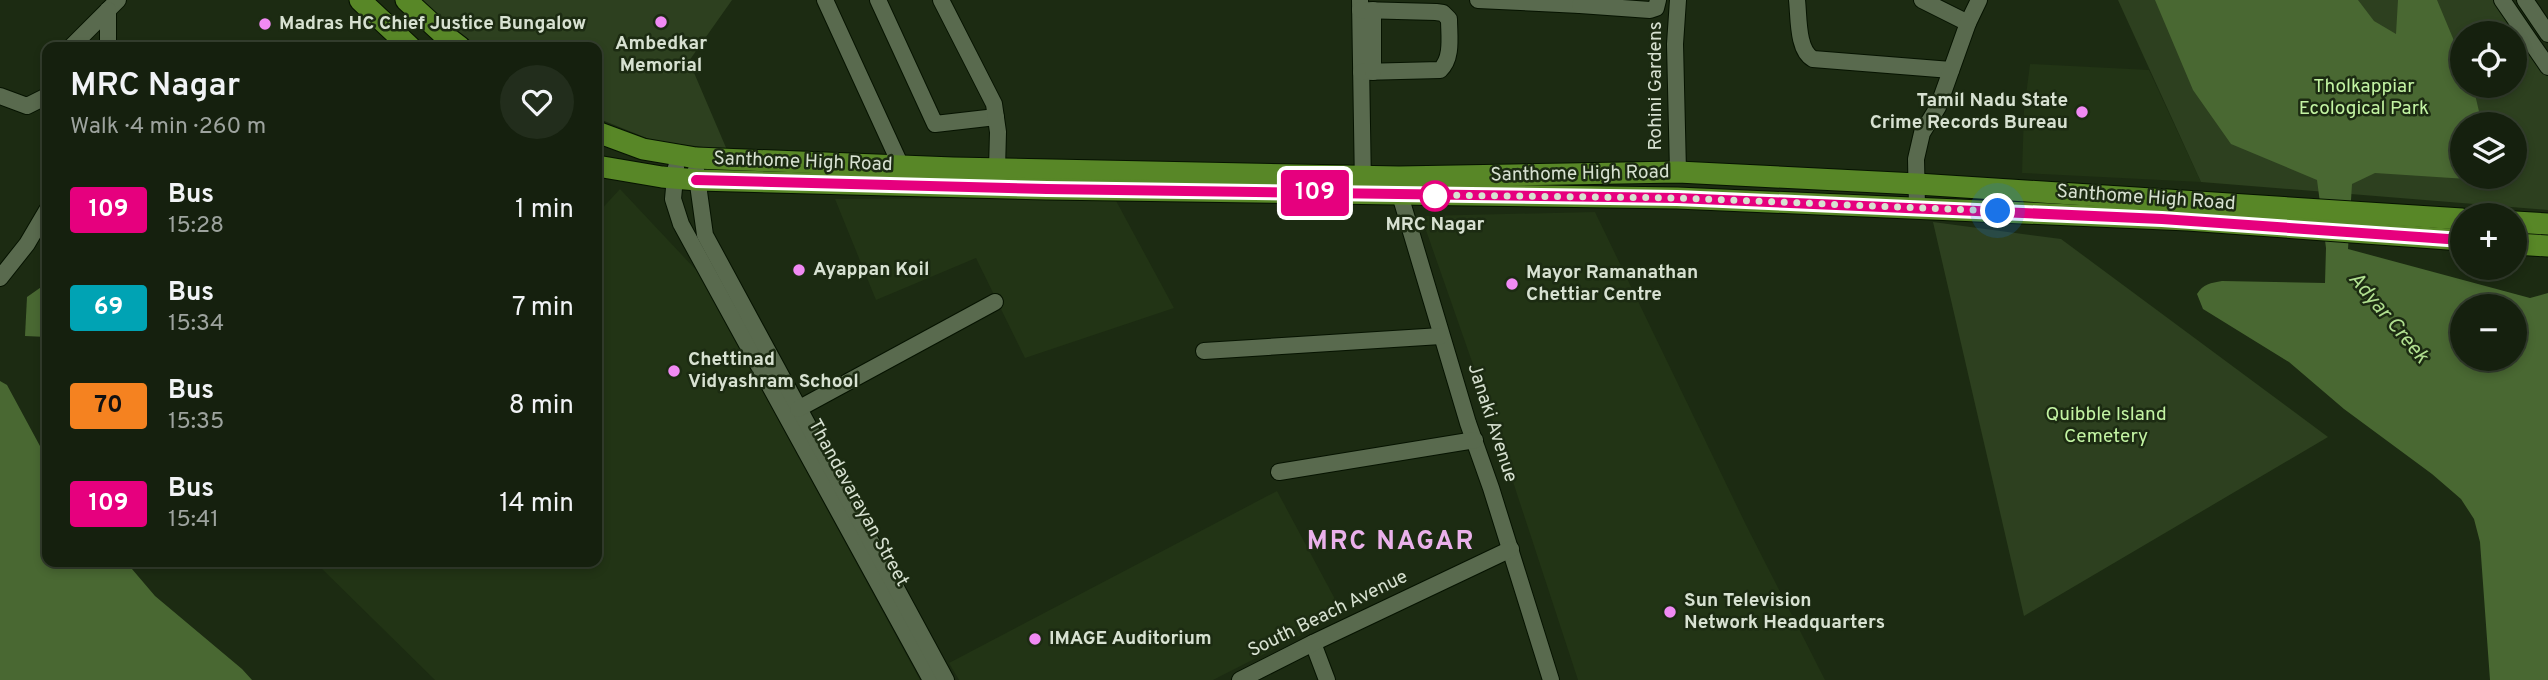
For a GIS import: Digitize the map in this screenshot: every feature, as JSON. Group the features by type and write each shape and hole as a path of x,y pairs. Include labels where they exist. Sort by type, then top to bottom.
{"main road":[{"path":"360,0 405,42"},
{"path":"406,0 453,42"},
{"name":"Santhome High Road","path":"602,134 643,149 687,157 1917,207 2189,210 2450,219"},
{"name":"Santhome High Road","path":"602,167 696,180 1363,185"},
{"name":"Santhome High Road","path":"1400,186 1678,172 1917,184 2450,239"},
{"path":"2527,223 2548,224"},
{"path":"2527,245 2548,246"}],"street":[{"path":"825,0 901,166"},
{"path":"878,0 935,124 996,117"},
{"path":"941,0 994,104 999,132 997,169"},
{"path":"1478,0 1580,2 1650,10 1656,8 1658,0"},
{"name":"Rohini Gardens","path":"1678,0 1675,44 1678,172"},
{"path":"1797,0 1803,48 1807,56 1813,59 1951,70"},
{"path":"1922,0 1968,23"},
{"path":"1917,207 1916,159 1922,133 1938,107 1979,0"},
{"path":"2502,0 2548,67"},
{"path":"2525,0 2548,33"},
{"path":"76,42 115,2"},
{"path":"109,42 115,2"},
{"path":"1363,185 1367,72 1364,6 1443,13 1449,19 1449,57 1440,70 1367,72"},
{"path":"0,96 27,106 42,98"},
{"name":"Thandavarayan Street","path":"687,157 675,179 673,199 681,224 877,569 946,680"},
{"name":"Thandavarayan Street","path":"687,157 696,180 705,235 798,409 931,680"},
{"name":"Janaki Avenue","path":"1400,186 1441,336 1551,680"},
{"path":"0,278 27,244 42,218"},
{"path":"798,409 995,302"},
{"path":"1204,351 1441,336"},
{"path":"1279,472 1475,440"},
{"name":"South Beach Avenue","path":"1240,680 1511,550"},
{"path":"1313,643 1327,680"}],"shaded area":[{"path":"2030,64 2149,70 2201,182 2022,173 2024,111"},
{"name":"Chettinad Vidyashram School","path":"620,189 697,271 920,680 435,680 320,567 602,567 602,209"},
{"path":"1114,197 1174,308 1025,358 976,258 876,300 835,199"},
{"path":"1595,212 1746,525 1825,680 1578,680 1497,433 1421,216"},
{"path":"1277,491 1343,614 1213,680 959,680 949,663"}],"green space":[{"path":"420,0 732,0 689,61 727,150 654,141 602,120 602,42 467,42 442,24"},
{"name":"Tholkappiar Ecological Park","path":"2118,0 2498,0 2512,21 2450,21 2450,98 2527,98 2527,44 2548,75 2548,210 2527,208 2527,203 2461,203 2201,182"},
{"name":"Quibble Island Cemetery","path":"1933,222 2061,239 2328,437 2024,616"}],"water":[{"name":"Adyar Creek","path":"2155,0 2358,0 2374,21 2396,34 2398,0 2437,0 2450,31 2450,98 2476,98 2479,112 2450,112 2450,178 2375,173 2352,184 2348,249 2450,276 2450,280 2463,280 2515,294 2450,294 2450,371 2527,371 2527,297 2548,293 2548,680 2490,680 2480,542 2474,519 2461,499 2432,474 2344,409 2289,362 2203,309 2197,294 2214,282 2325,283 2326,248 2317,180 2231,144 2193,90"},
{"path":"42,286 42,337 25,336 27,297"},
{"path":"0,381 7,385 42,450 42,567 130,567 155,596 252,680 0,680"}],"bus line":[{"name":"109","path":"696,180 1047,189 1677,198 2162,219 2450,239"}],"place":[{"name":"Ambedkar Memorial","path":"661,22"},
{"name":"Madras HC Chief Justice Bungalow","path":"265,24"},
{"name":"Tamil Nadu State Crime Records Bureau","path":"2082,112"},
{"name":"MRC Nagar","path":"1435,196"},
{"name":"Ayappan Koil","path":"799,270"},
{"name":"Mayor Ramanathan Chettiar Centre","path":"1512,284"},
{"name":"Chettinad Vidyashram School","path":"674,371"},
{"name":"Sun Television Network Headquarters","path":"1670,612"},
{"name":"IMAGE Auditorium","path":"1035,639"}],"district":[{"name":"MRC NAGAR","path":"1391,542"}],"route":[{"path":"1435,196 1427,195 1677,198 1998,211"}]}
